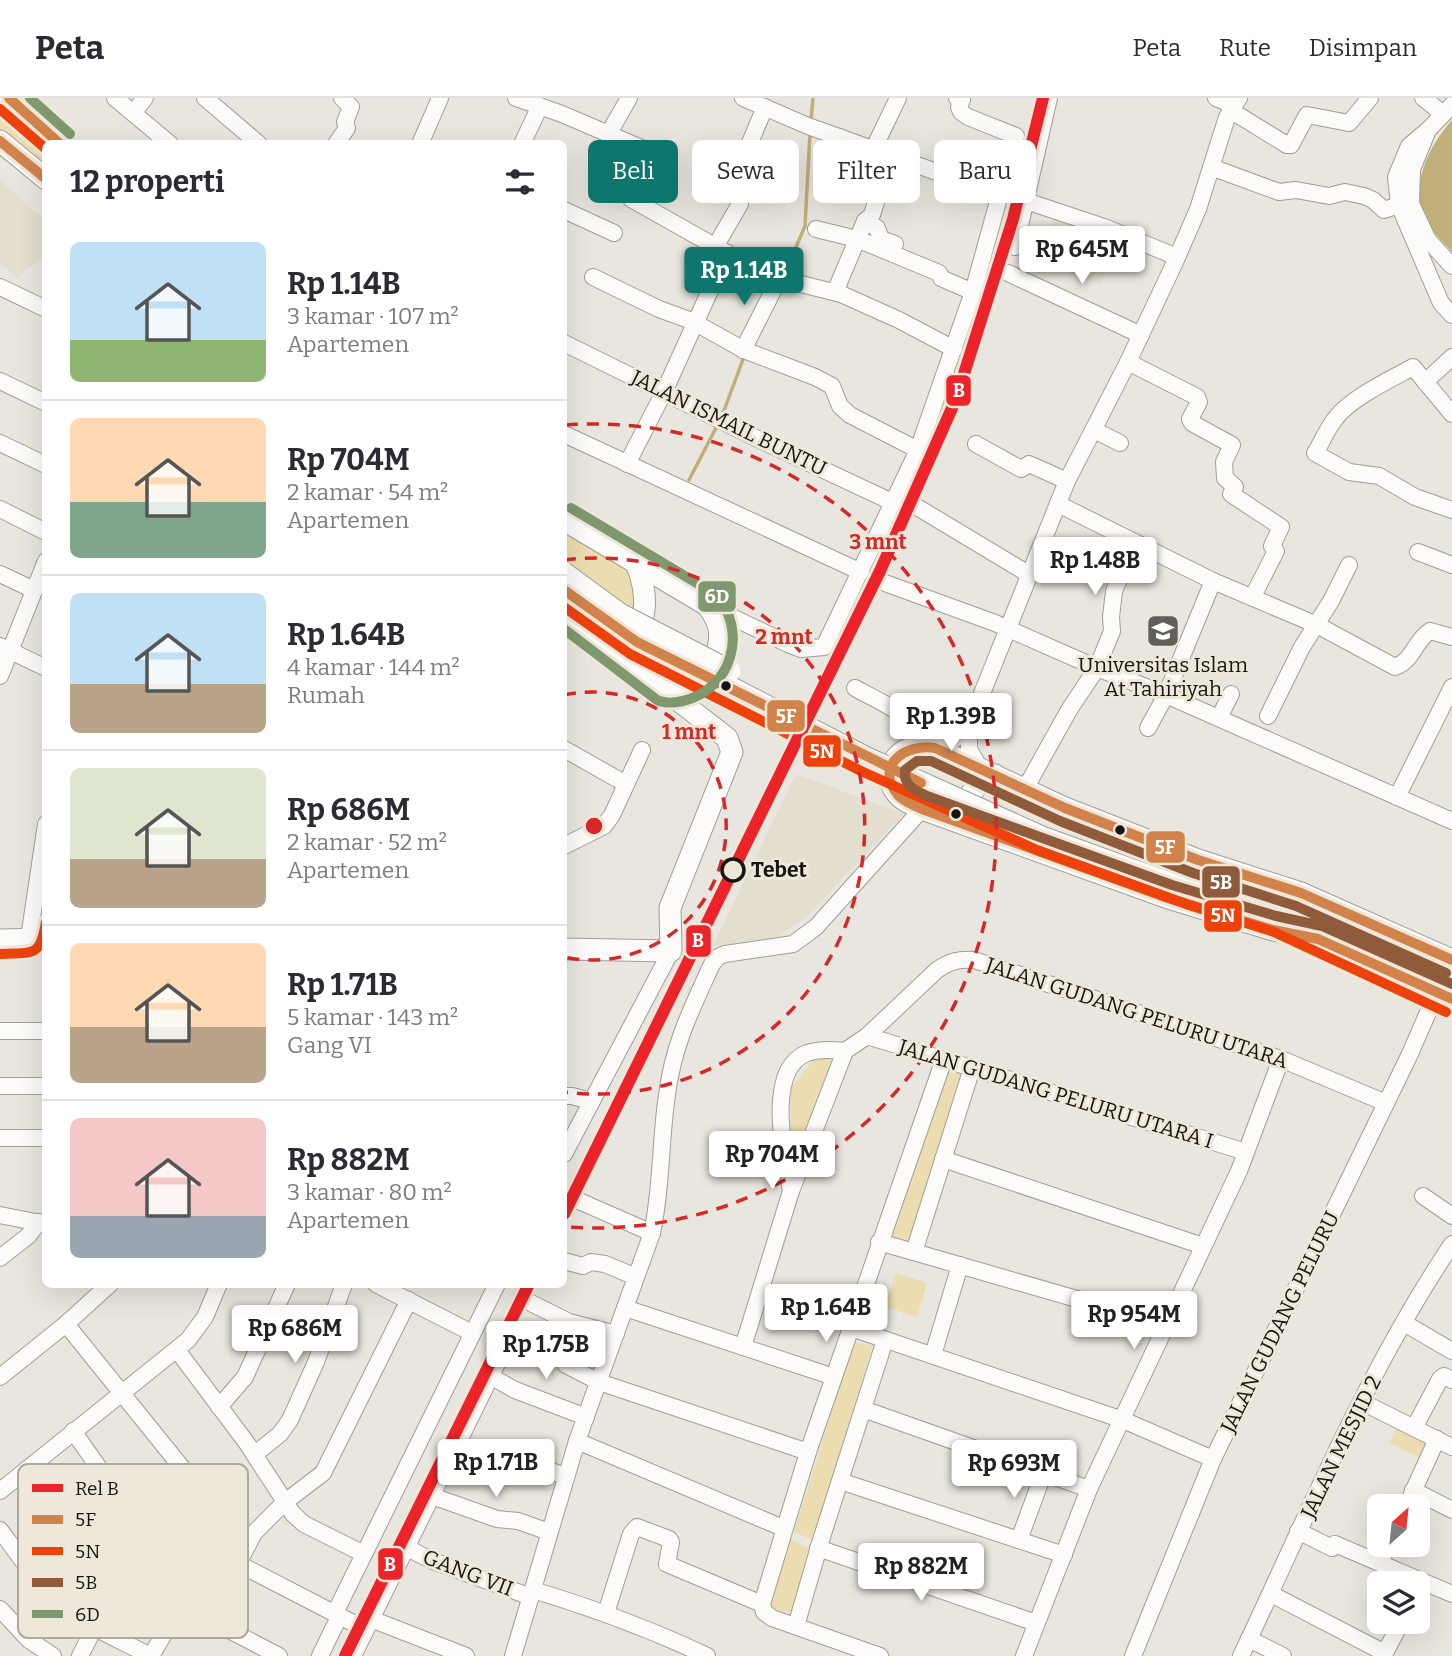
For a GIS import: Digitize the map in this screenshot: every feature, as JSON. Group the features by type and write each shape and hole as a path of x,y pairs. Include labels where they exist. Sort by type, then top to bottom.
{"main road":[{"path":"9,98 56,140"},
{"path":"0,141 42,176"},
{"path":"567,522 707,605 717,619 721,640 711,668 696,682 665,689"},
{"path":"602,642 626,641 638,628 644,611 645,592 637,565"},
{"path":"567,575 639,625 876,746 1057,828 1275,910 1318,939 1444,995"},
{"path":"567,592 599,618 637,642 867,758 1042,837 1194,892 1275,910 1326,917 1452,972"},
{"path":"567,613 729,741 732,752 670,908 670,951 567,949"},
{"path":"1318,939 1273,930 1168,898 922,809 896,793 892,785 891,769 898,755 912,746 935,748 1122,831 1198,860 1301,893 1452,960"},
{"path":"971,828 966,807 969,796 975,786 984,779 987,771"},
{"path":"1354,917 1368,936"},
{"path":"0,940 37,939"}],"street":[{"path":"115,98 165,140"},
{"path":"133,113 145,98"},
{"path":"205,98 254,140"},
{"path":"339,140 347,128 345,122 351,107 342,98"},
{"path":"422,140 440,98"},
{"path":"516,98 624,140"},
{"path":"609,133 629,98"},
{"path":"743,98 845,140"},
{"path":"878,140 898,98"},
{"path":"1036,159 1049,98"},
{"path":"1216,98 1235,104 1287,145 1290,145 1304,116 1311,114 1349,123 1370,98"},
{"path":"1423,98 1447,109 1409,146 1396,177 1399,205 1441,303 1452,315"},
{"path":"707,605 801,649 824,647 918,450 972,292 1016,136 968,117 959,107 961,99"},
{"path":"987,771 969,749 969,726 1067,481 1141,335 1157,319 1177,257 1198,209 1235,104"},
{"path":"524,140 540,106"},
{"path":"627,464 710,296 721,250 740,204 732,185 740,147 765,107"},
{"path":"1428,130 1412,169 1411,204 1427,240 1452,266"},
{"path":"1212,167 1279,192 1296,190 1329,196 1345,192 1373,200 1384,210 1399,205"},
{"path":"638,203 721,250 744,267 782,282 835,292 899,320 954,349"},
{"path":"835,292 865,221 872,215 876,203"},
{"path":"1015,247 1026,203"},
{"path":"1033,203 1104,227 1177,257"},
{"path":"567,210 614,233"},
{"path":"865,221 877,228 881,239 895,244"},
{"path":"816,229 857,239 939,273 941,278 972,292"},
{"path":"1007,273 1141,335"},
{"path":"593,277 659,309 696,323 746,351 832,386 840,406 850,415 918,450"},
{"path":"746,351 782,282"},
{"path":"0,287 42,307"},
{"name":"JALAN ISMAIL BUNTU","path":"567,344 894,503"},
{"path":"1425,382 1452,357"},
{"path":"1128,362 1197,397 1199,402 1190,418 1192,423 1232,445 1224,462 1224,475 1235,487 1231,494 1281,527 1272,546 1276,551 1253,596"},
{"path":"1452,414 1413,367 1371,391 1336,417 1315,453 1349,472 1379,476 1415,497 1452,510"},
{"path":"0,381 42,401"},
{"path":"1094,430 1120,443"},
{"path":"567,435 861,572"},
{"path":"0,443 42,463"},
{"path":"976,444 1021,469 1029,464 1067,481"},
{"path":"1058,504 1213,581 1317,625 1395,667 1406,662 1422,635 1430,631 1452,637"},
{"path":"917,508 1030,575"},
{"path":"0,509 42,530"},
{"path":"1025,789 1069,710 1097,668 1112,631 1114,591 1135,543"},
{"path":"1418,552 1452,565"},
{"path":"1268,716 1302,647 1349,565"},
{"path":"0,676 5,649 42,571"},
{"path":"0,573 34,590"},
{"path":"1148,728 1166,695 1213,581"},
{"path":"885,583 940,601 1009,629 1452,821"},
{"path":"5,649 42,666"},
{"path":"1397,797 1446,714 1452,687"},
{"path":"855,688 926,733 935,748 955,739 969,726"},
{"path":"1219,718 1231,694"},
{"path":"567,844 604,826 612,815 642,750"},
{"path":"567,756 626,784"},
{"path":"513,1656 577,1441 652,1233 657,1208 667,1094 679,1037 712,964 725,954 793,944 816,928 922,809"},
{"path":"37,939 42,872"},
{"path":"567,1148 670,951"},
{"name":"JALAN GUDANG PELURU UTARA","path":"845,1051 867,1036 937,970 949,962 974,960 1281,1059 1386,1103"},
{"name":"JALAN GUDANG PELURU","path":"1133,1656 1213,1459 1386,1103 1444,995"},
{"path":"0,1031 42,1031"},
{"name":"JALAN GUDANG PELURU UTARA I","path":"867,1036 1246,1152"},
{"path":"743,1347 791,1191 845,1051 824,1050 806,1054 798,1059 784,1079 781,1096 783,1146 791,1191"},
{"path":"869,1654 772,1618 764,1612 762,1604 808,1452 944,1059"},
{"path":"1024,1656 1089,1489 1246,1152 1281,1059"},
{"path":"914,1252 972,1068"},
{"path":"0,1086 42,1086"},
{"path":"567,1096 590,1101"},
{"path":"0,1138 42,1138"},
{"path":"943,1159 1203,1246"},
{"path":"1423,1196 1452,1216"},
{"path":"579,1201 652,1233"},
{"path":"0,1214 42,1223"},
{"path":"0,1258 42,1223"},
{"path":"880,1242 1167,1325"},
{"name":"JALAN MESJID 2","path":"1241,1656 1298,1531 1362,1402 1404,1323 1445,1267 1452,1244"},
{"path":"567,1262 583,1266 591,1262 605,1264 636,1277"},
{"path":"933,1355 960,1265"},
{"path":"0,1377 106,1288"},
{"path":"33,1464 177,1350 199,1328 217,1288"},
{"path":"219,1407 245,1377 285,1288"},
{"path":"255,1454 280,1434 290,1420 316,1362 343,1288"},
{"path":"385,1288 472,1333"},
{"path":"335,1613 495,1288"},
{"path":"248,1545 254,1533 285,1502 323,1473 409,1300"},
{"path":"531,1303 569,1322 616,1334"},
{"path":"625,1308 834,1377"},
{"path":"1404,1323 1452,1351"},
{"path":"66,1324 179,1464"},
{"path":"851,1328 1123,1420 1213,1459"},
{"path":"353,1656 513,1330 517,1329 565,1353 566,1365 599,1381 808,1452"},
{"path":"796,1626 818,1548 885,1340"},
{"path":"177,1350 255,1454 293,1514 304,1524 364,1553"},
{"path":"490,1376 515,1390 586,1417"},
{"path":"1414,1428 1440,1379 1444,1376 1452,1380"},
{"path":"1362,1402 1445,1443 1411,1494"},
{"path":"863,1409 1089,1489"},
{"path":"73,1431 96,1464"},
{"path":"577,1441 783,1528"},
{"path":"531,1462 566,1477"},
{"path":"1019,1540 1044,1472"},
{"path":"0,1491 18,1476"},
{"path":"840,1481 1064,1555"},
{"path":"1413,1490 1452,1510"},
{"path":"432,1496 497,1519 518,1521 549,1532"},
{"path":"606,1613 632,1530 637,1527 669,1539 671,1542 667,1564 762,1604"},
{"path":"0,1530 18,1554"},
{"path":"1298,1531 1332,1548 1335,1544 1395,1571"},
{"name":"GANG VII","path":"405,1547 433,1562 606,1613 706,1656"},
{"path":"818,1548 1036,1623"},
{"path":"1380,1563 1382,1558"},
{"path":"248,1567 355,1624 369,1623 466,1656"},
{"path":"1430,1588 1452,1594"},
{"path":"1271,1594 1387,1654 1396,1634"},
{"path":"0,1609 18,1628"},
{"path":"320,1656 338,1618 335,1613"},
{"path":"27,1638 53,1656"},
{"path":"80,1656 88,1638"},
{"path":"117,1638 153,1655 163,1638"},
{"path":"244,1638 279,1656"},
{"path":"1249,1639 1283,1656"}],"shaded area":[{"path":"0,98 42,140 42,176 0,141"},
{"path":"1452,120 1452,252 1427,222 1422,208 1420,181 1435,143"},
{"path":"0,180 42,218 42,257 17,278 0,263"},
{"path":"1057,211 1120,236 1100,285 1038,259"},
{"path":"1082,225 1096,231 1087,253 1073,247"},
{"path":"567,522 637,565 642,619 567,574"},
{"path":"796,774 904,814 805,918 767,944 713,946"},
{"path":"840,1057 794,1170 791,1088 813,1060"},
{"path":"948,1066 966,1072 909,1242 892,1236"},
{"path":"896,1273 927,1283 917,1317 885,1307"},
{"path":"853,1343 873,1345 813,1540 794,1532"},
{"path":"1398,1426 1430,1442 1422,1459 1389,1443"},
{"path":"791,1539 812,1550 795,1614 770,1608"}],"waterway":[{"path":"811,122 813,98"},
{"path":"784,275 805,226 810,133"},
{"path":"722,416 745,354"},
{"path":"689,480 717,426"}],"rail line":[{"name":"B","path":"567,1208 880,571 956,399 1013,219 1043,98"},
{"name":"B","path":"345,1656 527,1288"}],"transit line":[{"name":"5F","path":"9,98 56,140"},
{"name":"6D","path":"30,98 70,134"},
{"name":"5N","path":"0,109 42,146"},
{"name":"5F","path":"0,141 42,176"},
{"name":"6D","path":"567,631 657,700 666,703 700,695 713,685 724,672 733,641 725,608 715,594 571,508"},
{"name":"5F","path":"567,592 637,642 921,783"},
{"name":"5N","path":"567,609 630,654 861,771 1037,850 1189,905 1274,932 1446,1012"},
{"name":"5F","path":"1452,960 1301,893 1198,860 1065,808 935,748 913,749 896,759 891,766 891,784 898,795 922,809 1168,898 1273,930 1318,939 1452,999"},
{"name":"5B","path":"1446,973 1296,906 1193,873 1060,821 931,761 917,761 905,770 908,784 927,796 1172,885 1276,916 1322,926 1452,984"},
{"name":"5N","path":"1,954 33,951 42,939"}],"place":[{"name":"Universitas Islam At Tahiriyah","path":"1163,631"},
{"name":"Tebet","path":"733,870"}]}
